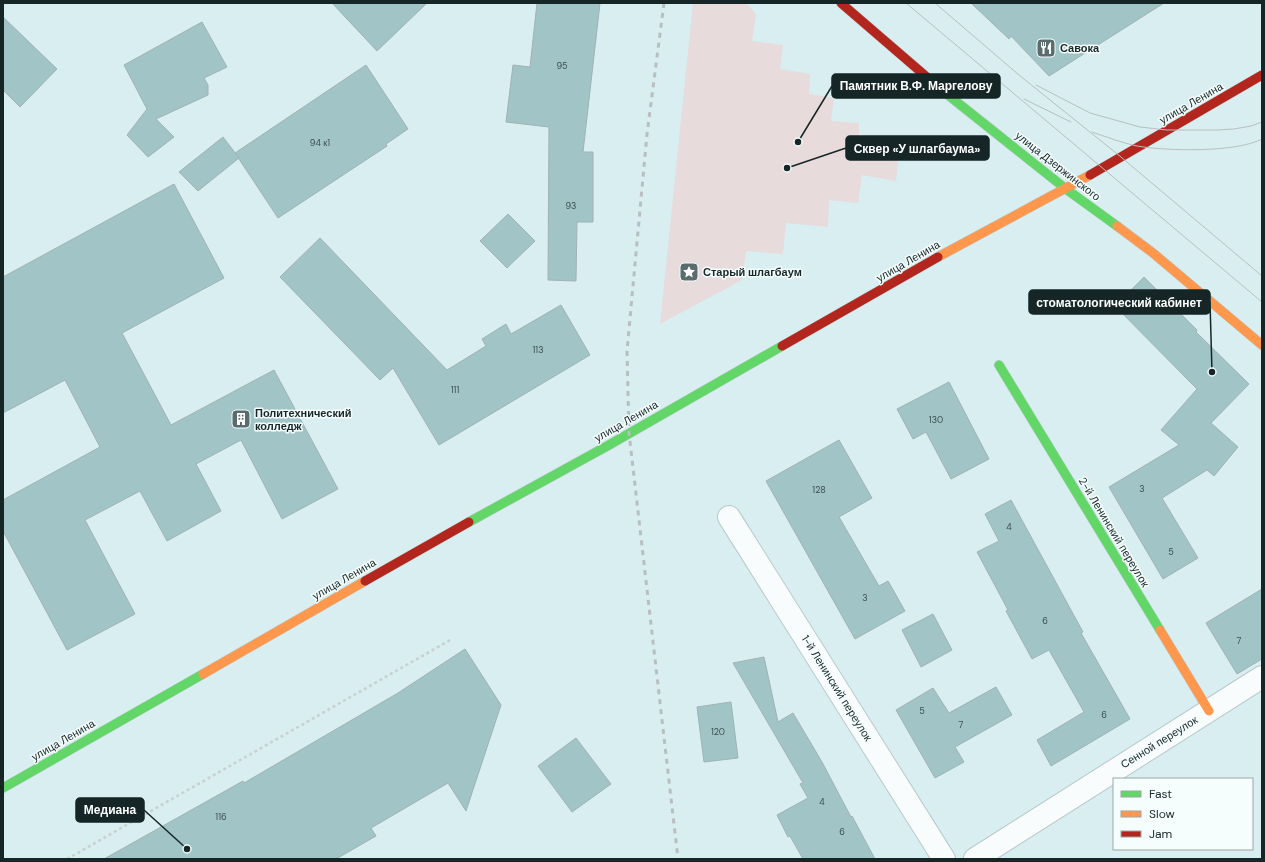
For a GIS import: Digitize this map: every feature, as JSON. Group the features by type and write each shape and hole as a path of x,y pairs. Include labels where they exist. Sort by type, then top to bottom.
{"main road":[{"name":"улица Дзержинского","path":"841,3 940,88 1066,188 1153,253 1262,345"},
{"name":"улица Ленина","path":"3,788 477,517 609,445 951,250 1066,188 1262,75"},
{"name":"2-й Ленинский переулок","path":"999,365 1209,711"}],"street":[{"name":"1-й Ленинский переулок","path":"729,517 944,859"},
{"name":"Сенной переулок","path":"975,859 1262,677"}],"path":[{"path":"67,859 452,639"}],"shaded area":[{"path":"693,3 746,3 756,14 752,41 783,45 780,69 810,74 809,94 834,98 831,121 859,123 859,155 898,161 896,181 862,175 858,203 829,200 828,227 786,223 783,254 746,251 742,280 660,324"}],"building":[{"path":"332,3 427,3 377,51"},
{"path":"537,3 600,3 583,152 593,152 593,222 577,222 576,281 548,280 549,127 506,122 513,65 530,67"},
{"path":"971,3 1164,3 1049,76 1011,36 1009,39"},
{"path":"3,17 57,69 20,107 3,90"},
{"path":"202,22 227,67 204,78 208,85 208,95 156,119 174,137 148,157 127,135 147,109 124,65"},
{"path":"366,65 408,129 386,144 387,146 278,218 235,153"},
{"path":"223,137 239,158 198,191 179,172"},
{"name":"Политехнический колледж","path":"174,184 224,278 122,333 171,425 274,370 338,489 282,519 241,440 196,464 221,511 167,541 140,491 85,520 135,614 67,650 3,531 3,500 100,447 65,380 3,413 3,277"},
{"path":"508,214 535,241 507,268 480,241"},
{"path":"320,238 447,370 486,346 482,339 506,324 511,334 561,305 590,355 439,445 393,368 380,380 280,277"},
{"path":"1144,277 1197,330 1196,332 1249,384 1211,423 1238,447 1214,476 1207,470 1162,498 1198,558 1163,579 1109,487 1179,445 1161,430 1197,389 1115,306"},
{"path":"949,382 989,459 951,479 926,432 913,439 897,409"},
{"path":"839,440 872,498 839,517 879,586 888,581 905,611 855,639 766,481"},
{"path":"1011,500 1083,632 1081,633 1130,719 1051,766 1037,740 1084,712 1049,650 1032,659 977,552 999,541 985,514"},
{"path":"1262,589 1262,659 1237,674 1206,623"},
{"path":"933,614 952,650 921,667 902,630"},
{"path":"465,649 501,705 466,811 448,783 371,828 376,836 336,859 104,859 243,781 244,783 398,693"},
{"path":"764,657 778,722 793,713 822,762 875,859 803,859 790,836 788,837 777,815 808,798 800,784 803,783 733,663"},
{"path":"996,687 1012,715 955,747 964,762 935,778 896,710 933,688 949,713"},
{"path":"731,702 738,758 704,762 697,707"},
{"path":"576,738 611,784 572,812 538,766"}],"tram line":[{"path":"906,3 1262,302"},
{"path":"935,3 1019,75 1121,157 1262,276"},
{"path":"1036,85 1090,113 1140,127 1167,130 1217,130 1251,126 1262,122"},
{"path":"1024,99 1071,122"},
{"path":"1092,132 1131,145 1182,150 1236,147 1250,144 1262,139"}],"railway":[{"path":"664,3 647,134 627,351 629,433 678,859"}],"traffic: fast":[{"path":"943,91 1066,189 1117,226"},
{"path":"469,522 609,445 782,346"},
{"path":"999,365 1160,630"},
{"path":"3,788 203,674"}],"traffic: slow":[{"path":"938,257 1090,175"},
{"path":"1117,226 1153,253 1262,345"},
{"path":"203,674 365,581"},
{"path":"1160,630 1209,711"}],"traffic: jam":[{"path":"841,3 943,91"},
{"path":"1090,175 1262,75"},
{"path":"782,346 938,257"},
{"path":"365,581 469,522"}],"place":[{"name":"Савока","path":"1046,48"},
{"name":"Памятник В.Ф. Маргелову","path":"798,142"},
{"name":"Сквер «У шлагбаума»","path":"787,168"},
{"name":"Старый шлагбаум","path":"689,272"},
{"name":"стоматологический кабинет","path":"1212,372"},
{"name":"Политехнический колледж","path":"241,419"},
{"name":"Медиана","path":"187,849"}]}
